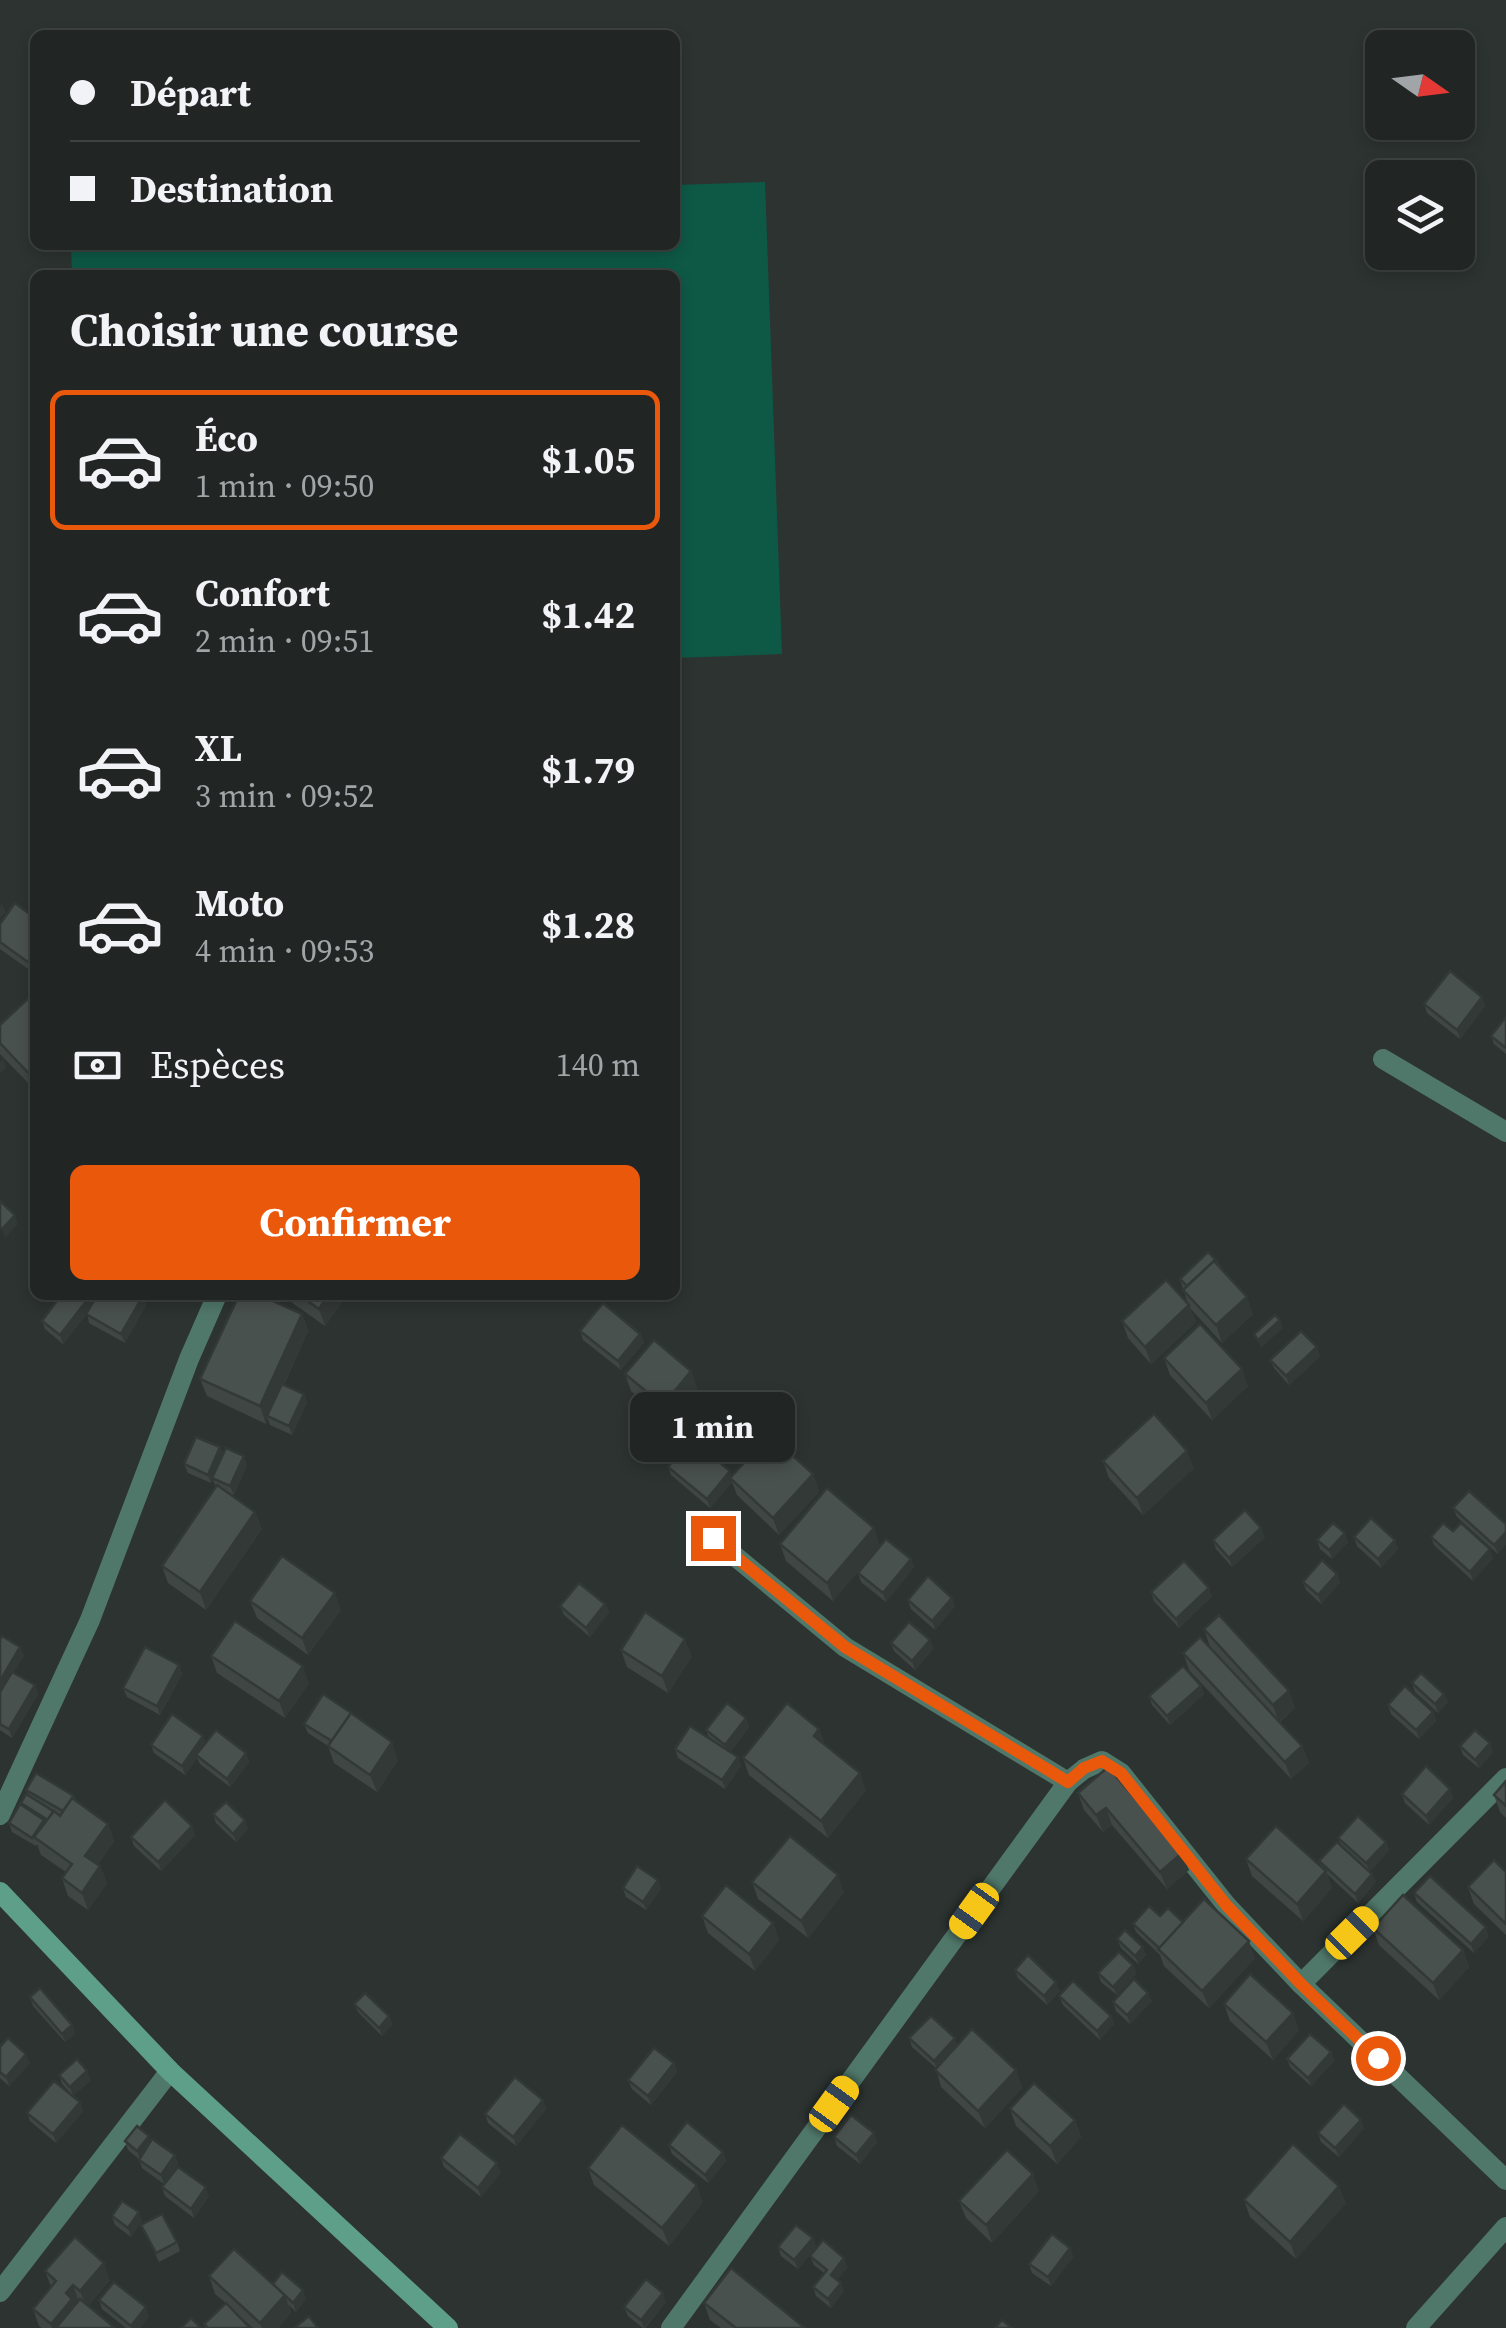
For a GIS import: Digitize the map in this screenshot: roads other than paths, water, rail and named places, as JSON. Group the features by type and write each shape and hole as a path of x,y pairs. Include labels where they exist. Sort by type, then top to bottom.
{"street":[{"path":"1383,1058 1506,1132"},
{"path":"0,1815 90,1620 214,1300"},
{"path":"713,1538 845,1647 1068,1782"},
{"path":"670,2328 1068,1782 1084,1768 1102,1761 1121,1773 1227,1906 1301,1984 1506,2180"},
{"path":"1301,1984 1506,1778"},
{"path":"0,1892 170,2071 448,2328"},
{"path":"0,2292 170,2071"},
{"path":"1416,2328 1506,2226"}]}
